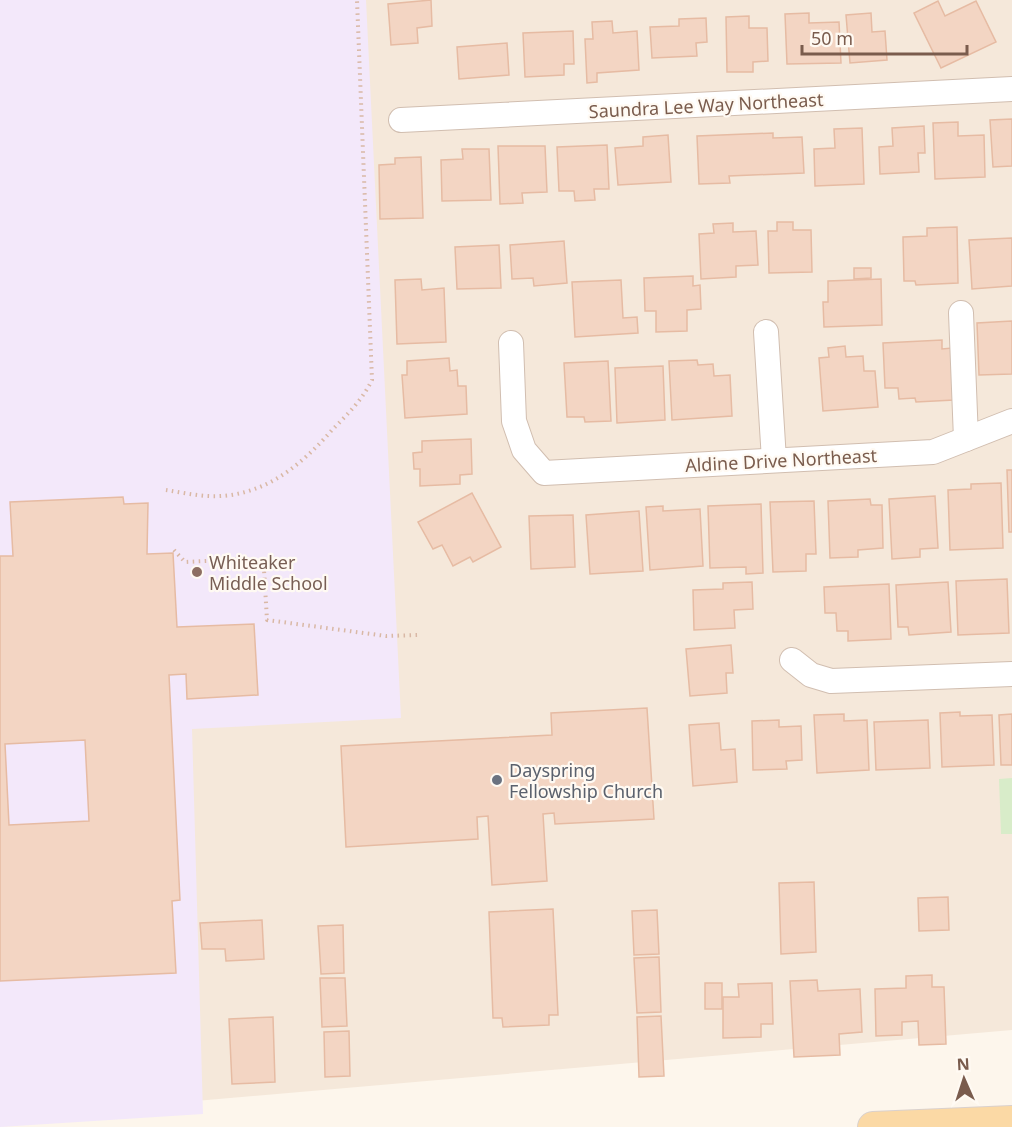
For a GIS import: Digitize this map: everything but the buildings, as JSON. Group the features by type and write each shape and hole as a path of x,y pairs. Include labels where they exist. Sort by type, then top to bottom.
{"main road":[{"path":"873,1127 1012,1121"}],"street":[{"name":"Saundra Lee Way Northeast","path":"401,120 1012,89"},
{"path":"960,313 966,439"},
{"path":"766,332 774,460"},
{"name":"Aldine Drive Northeast","path":"511,343 514,421 524,450 544,473 933,452 1012,421"},
{"path":"792,660 811,675 831,681 1012,674"}],"path":[{"path":"166,490 205,496 230,496 273,482 314,451 361,399 372,380 357,0"},
{"path":"174,550 185,562 250,559 259,562 264,570 267,620 386,636 419,635"}],"shaded area":[{"path":"0,0 1012,0 1012,1030 0,1118"},
{"name":"Whiteaker Middle School","path":"0,0 366,0 401,718 192,729 203,1114 0,1127"}],"green space":[{"path":"1012,778 1012,834 1001,834 999,779"}],"place":[{"name":"Whiteaker Middle School","path":"197,572"},
{"name":"Dayspring Fellowship Church","path":"497,780"}]}
